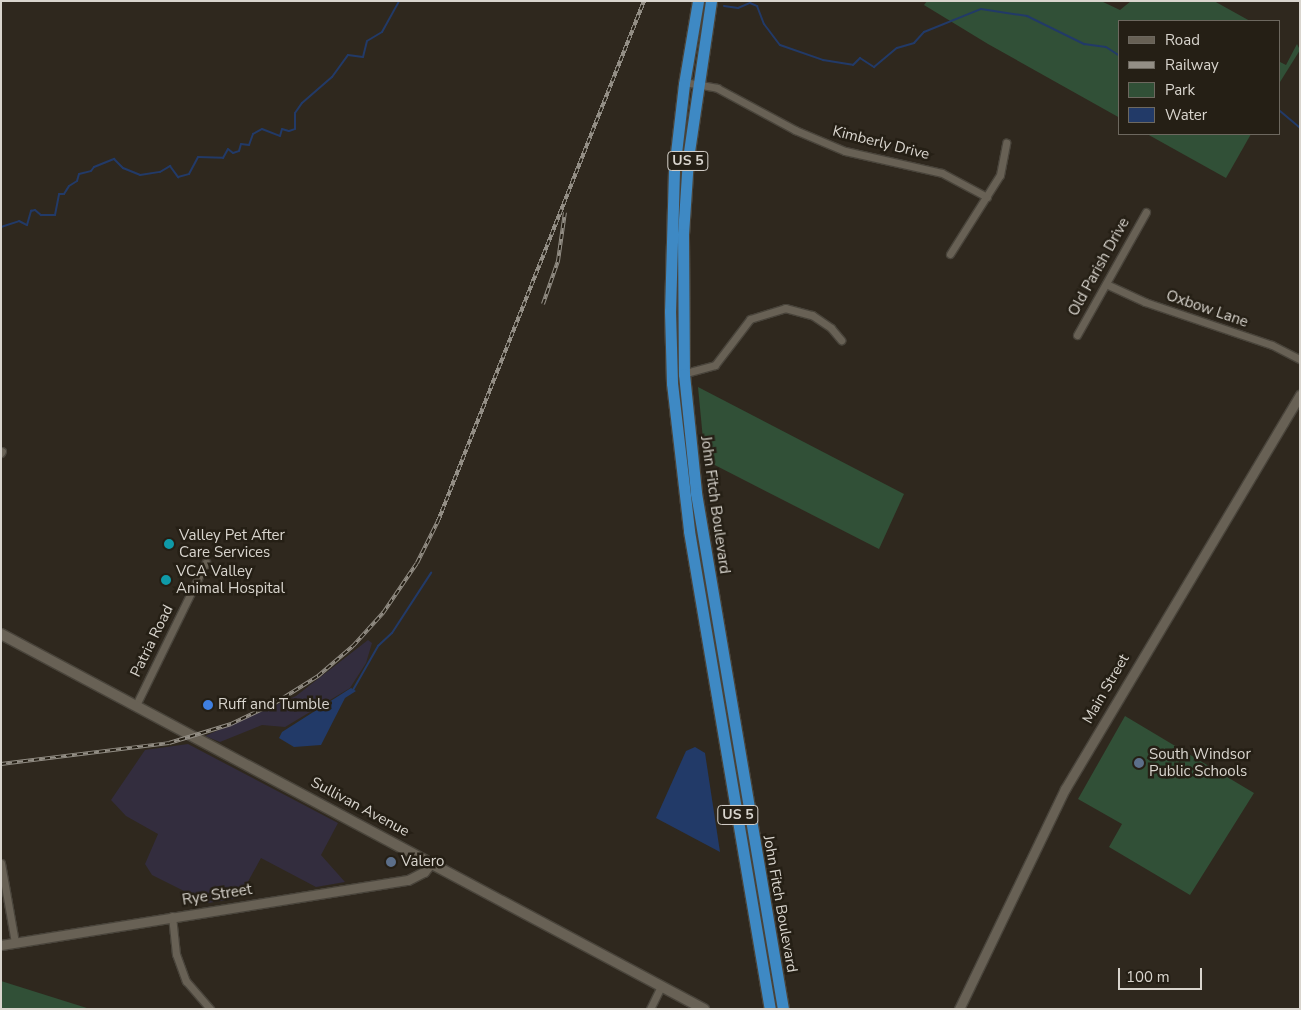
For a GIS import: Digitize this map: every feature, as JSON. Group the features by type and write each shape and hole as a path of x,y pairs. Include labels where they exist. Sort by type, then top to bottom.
{"highway":[{"name":"John Fitch Boulevard","path":"698,1 684,82 675,158 671,239 672,374 689,531 770,1009"},
{"name":"John Fitch Boulevard","path":"711,1 697,83 688,159 683,239 684,374 696,493 783,1009"},
{"path":"675,158 688,159"},
{"path":"671,239 683,239"},
{"path":"704,621 717,619"}],"main road":[{"name":"Sullivan Avenue","path":"1,634 704,1009"}],"street":[{"name":"Kimberly Drive","path":"684,82 697,83 720,90 832,146 942,172 987,197"},
{"path":"950,254 1000,175 1006,143"},
{"name":"Old Parish Drive","path":"1076,335 1146,212"},
{"name":"Oxbow Lane","path":"1106,284 1145,302 1272,345 1300,359"},
{"path":"672,374 684,374 715,365 750,318 785,308 812,315 831,328 841,340"},
{"name":"Main Street","path":"959,1009 1065,789 1300,395"},
{"name":"Patria Road","path":"136,705 206,562"},
{"path":"1,863 15,942"},
{"name":"Rye Street","path":"1,945 172,916 408,880 424,872 431,863"},
{"path":"172,916 176,954 186,981 210,1009"},
{"path":"650,1009 661,986"}],"shaded area":[{"path":"368,640 372,643 366,663 350,688 285,727 262,725 220,742 205,736 296,696"},
{"path":"188,744 338,823 321,855 345,882 316,887 261,858 239,898 208,903 152,875 145,864 158,834 126,816 111,800 145,750"}],"green space":[{"path":"927,1 1101,1 1120,10 1131,1 1214,1 1248,20 1118,20 1118,117 988,44 924,5"},
{"path":"1297,44 1300,50 1281,80 1281,62 1286,65"},
{"path":"1149,135 1250,135 1226,178"},
{"path":"698,387 904,494 879,549 705,460"},
{"path":"1125,716 1254,793 1190,895 1109,847 1122,824 1078,799"},
{"path":"1,981 90,1009 1,1009"}],"water":[{"path":"351,688 356,691 345,698 321,745 294,747 279,738 282,732"},
{"path":"695,747 705,753 720,852 656,818 686,751"}],"waterway":[{"path":"1,227 19,221 27,225 31,211 35,210 41,215 55,215 59,194 64,194 69,186 77,181 79,174 91,171 94,167 114,159 123,168 140,175 160,172 170,166 178,177 189,174 198,157 223,158 228,149 233,153 239,151 241,144 249,145 253,134 262,129 280,136 282,129 289,131 295,129 295,113 302,103 332,77 348,55 363,57 367,41 382,32 399,1"},
{"path":"724,6 738,8 750,3 757,6 764,24 780,45 823,60 853,65 860,58 874,67 897,48 914,43 924,32 981,9 1027,16 1084,44 1106,47 1118,55"},
{"path":"1281,112 1300,128"},
{"path":"353,690 378,646 392,633 431,573"}],"railway":[{"path":"1,764 169,743 231,724 275,703 318,676 353,646 383,613 417,563 438,521 644,1"},
{"path":"543,304 558,261 565,212"}],"place":[{"name":"Valley Pet After Care Services","path":"169,544"},
{"name":"VCA Valley Animal Hospital","path":"166,580"},
{"name":"Ruff and Tumble","path":"208,705"},
{"name":"South Windsor Public Schools","path":"1139,763"},
{"name":"Valero","path":"391,862"}]}
